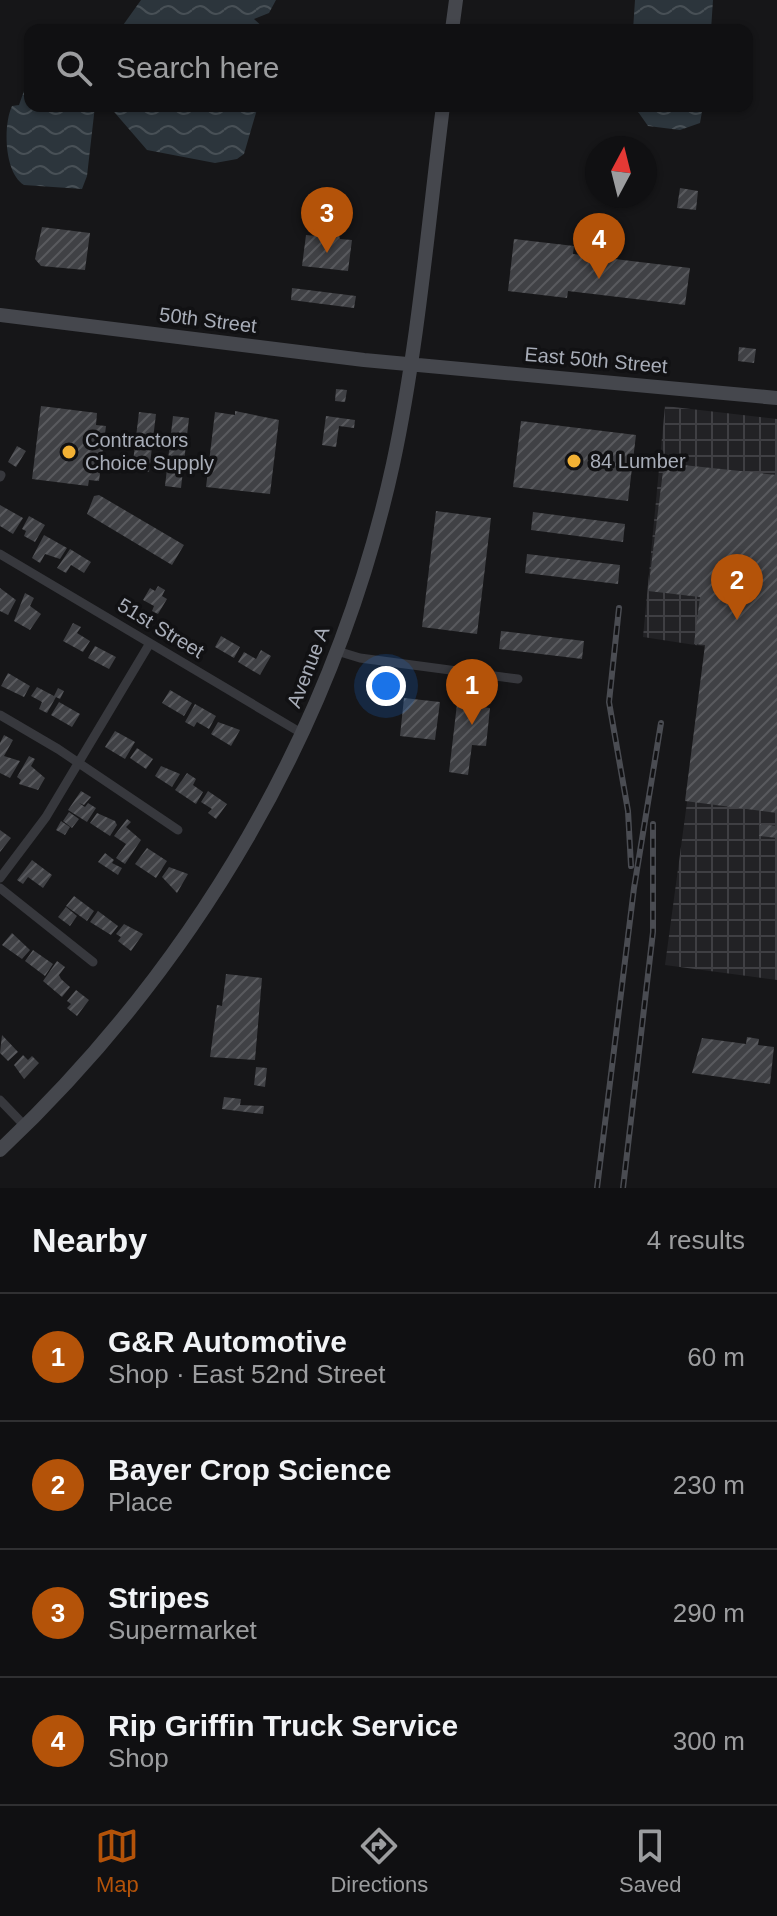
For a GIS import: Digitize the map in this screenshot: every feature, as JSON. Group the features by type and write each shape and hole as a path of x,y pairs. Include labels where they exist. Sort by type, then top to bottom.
{"main road":[{"path":"453,24 456,0"},
{"name":"Avenue A","path":"0,1150 124,1018 182,943 240,853 303,734 337,651 381,514 411,364 442,112"},
{"name":"50th Street","path":"0,315 411,364"},
{"name":"East 50th Street","path":"411,364 777,398"}],"street":[{"name":"51st Street","path":"0,554 303,734"},
{"path":"0,878 41,825 150,643"},
{"path":"337,651 360,658 518,679"},
{"path":"0,715 178,830"},
{"path":"0,888 93,962"},
{"path":"1,1103 25,1126"}],"shaded area":[{"path":"665,406 777,419 777,980 665,965 708,647 643,637"}],"water":[{"path":"141,0 276,0 269,13 254,19 259,24 124,24"},
{"path":"635,0 713,0 711,24 633,24"},
{"path":"24,91 24,112 94,112 87,176 82,189 24,185 17,179 9,160 7,125 12,106 19,105"},
{"path":"114,112 256,112 244,154 237,159 215,163 147,150"},
{"path":"638,112 702,112 700,123 680,130 648,126"}],"building":[{"path":"680,188 698,191 696,210 677,208"},
{"path":"317,189 328,191 340,239 352,240 348,271 302,266 306,235 329,237"},
{"path":"42,227 90,233 85,270 41,266 35,259"},
{"path":"514,239 574,246 573,254 690,268 685,305 568,291 567,298 508,291"},
{"path":"292,288 356,296 354,308 291,300"},
{"path":"739,347 756,349 754,363 738,361"},
{"path":"336,389 347,390 345,402 335,401"},
{"name":"Contractors Choice Supply","path":"41,406 97,413 96,425 106,426 99,481 89,480 88,486 32,479"},
{"path":"235,411 279,420 270,494 206,487 215,412 235,415"},
{"path":"139,412 156,414 149,472 132,470"},
{"path":"173,416 189,418 181,488 165,486"},
{"path":"326,416 355,420 354,428 339,426 336,447 322,445"},
{"name":"84 Lumber","path":"521,421 636,435 628,501 513,487"},
{"path":"17,446 26,451 16,467 8,462"},
{"path":"664,463 777,475 777,813 685,801 705,645 694,644 700,597 648,591"},
{"path":"99,495 184,545 172,565 87,514 94,496"},
{"path":"0,505 23,518 13,534 0,526"},
{"path":"436,511 491,518 477,634 422,627"},
{"name":"84 Lumber","path":"533,512 625,524 623,542 531,530"},
{"path":"29,516 45,525 35,542 24,536 26,531 22,529"},
{"path":"44,535 67,548 60,559 45,554 40,563 32,558"},
{"path":"70,549 91,562 84,573 71,565 66,573 57,568"},
{"path":"527,554 620,565 618,584 525,573"},
{"path":"158,586 165,590 162,596 167,599 158,614 152,611 154,606 143,600 150,588 155,591"},
{"path":"0,588 16,600 8,615 0,611"},
{"path":"25,593 34,598 30,606 41,614 30,630 14,621"},
{"path":"73,623 81,627 77,633 90,641 83,652 63,641"},
{"path":"501,631 584,641 582,659 499,649"},
{"path":"221,636 240,647 234,658 215,647"},
{"path":"95,646 116,657 109,669 88,658"},
{"path":"261,650 271,656 260,675 238,662 244,652 256,659"},
{"path":"8,673 30,686 24,697 1,686"},
{"path":"37,687 54,696 58,688 64,691 60,699 56,697 47,713 39,709 42,702 31,696"},
{"path":"170,690 192,703 184,716 162,703"},
{"path":"404,698 440,702 435,740 400,736"},
{"path":"59,702 80,714 72,727 51,715"},
{"path":"195,704 216,716 209,729 197,722 194,727 185,722"},
{"path":"457,704 490,708 486,746 472,745 468,775 449,772"},
{"path":"218,722 240,730 231,746 211,734"},
{"path":"115,731 135,742 125,759 105,747"},
{"path":"4,735 13,740 4,756 20,761 10,778 0,773 0,743"},
{"path":"137,748 153,759 146,769 130,758"},
{"path":"29,756 35,759 31,766 45,778 38,790 19,784 21,780 17,777"},
{"path":"161,766 180,774 172,787 155,776"},
{"path":"187,773 196,779 193,785 203,792 196,804 175,790"},
{"path":"81,791 91,797 84,805 79,803 85,807 88,803 96,808 87,822 68,810"},
{"path":"208,791 227,804 216,819 208,813 212,809 201,802"},
{"path":"69,812 79,819 72,828 63,821"},
{"path":"97,813 115,821 117,825 110,836 90,823"},
{"path":"127,819 131,822 126,827 141,840 125,864 116,858 126,844 114,836"},
{"path":"61,821 70,827 65,835 56,830"},
{"path":"760,824 777,826 777,838 759,836"},
{"path":"0,830 11,838 0,852"},
{"path":"147,848 167,861 156,878 135,864"},
{"path":"105,853 114,860 112,863 122,868 118,875 98,862"},
{"path":"32,860 52,875 43,888 28,877 23,884 17,880"},
{"path":"169,867 188,874 177,893 162,877"},
{"path":"74,896 94,911 87,921 66,906"},
{"path":"66,907 77,916 70,926 58,917"},
{"path":"98,911 118,926 111,935 90,922"},
{"path":"124,924 143,934 131,951 118,941 121,937 116,934"},
{"path":"12,933 30,950 22,959 2,945"},
{"path":"33,950 53,964 45,976 25,961"},
{"path":"57,961 65,967 59,975 61,979 70,987 62,997 43,981"},
{"path":"226,974 262,978 255,1060 210,1057 217,1005 222,1006"},
{"path":"76,990 89,1000 77,1016 67,1008 71,1004 67,1001"},
{"path":"2,1035 18,1052 8,1061 0,1053"},
{"path":"747,1037 759,1039 758,1045 774,1047 770,1084 692,1073 702,1038 746,1044"},
{"path":"23,1055 28,1060 32,1056 39,1063 24,1079 14,1065"},
{"path":"256,1067 267,1068 265,1087 254,1085"},
{"path":"224,1097 241,1099 240,1105 264,1106 263,1114 222,1109"}],"railway":[{"path":"619,608 609,702 628,811 631,866"},
{"path":"597,1188 634,888 661,723"},
{"path":"623,1188 653,932 653,824"}],"place":[{"name":"Stripes","path":"327,253"},
{"name":"Rip Griffin Truck Service","path":"599,279"},
{"name":"Contractors Choice Supply","path":"69,452"},
{"name":"84 Lumber","path":"574,461"},
{"name":"Bayer Crop Science","path":"737,620"},
{"name":"G&R Automotive","path":"472,725"}]}
